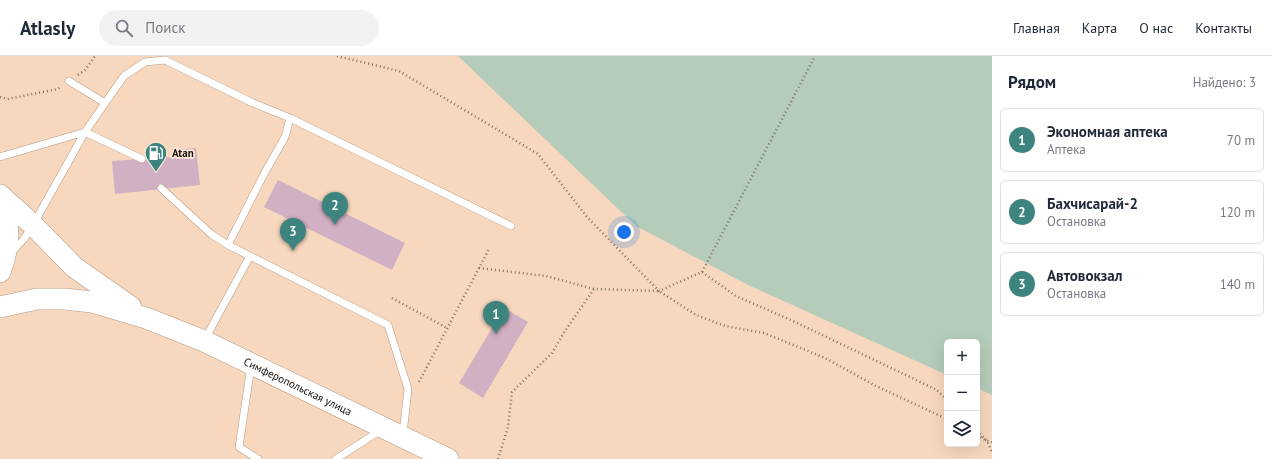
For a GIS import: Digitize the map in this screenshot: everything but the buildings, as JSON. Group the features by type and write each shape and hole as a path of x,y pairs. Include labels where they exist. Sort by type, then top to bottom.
{"main road":[{"name":"Симферопольская улица","path":"0,196 32,225 74,267 146,318"},
{"path":"0,196 6,214 9,239 2,266"},
{"name":"Симферопольская улица","path":"0,307 37,299 65,299 92,302 146,318 204,341 448,459"}],"lane":[{"path":"2,266 24,239 85,132 124,76 145,62 165,60 253,103 290,118 511,226"},
{"path":"69,81 105,103"},
{"path":"228,245 264,174 285,137 290,118"},
{"path":"0,157 85,132 142,159"},
{"path":"161,188 211,234 228,245 388,325 408,389 394,432 336,459"},
{"path":"204,341 250,256"},
{"path":"252,364 239,447 258,459"}],"path":[{"path":"0,97 7,99 58,89 85,70 95,56"},
{"path":"337,56 399,71 538,154 587,216 659,291 696,315 724,326 764,333 825,358 876,386 944,418"},
{"path":"478,268 546,276 594,289 659,291 702,272 815,56"},
{"path":"419,382 489,248"},
{"path":"702,272 736,296 793,321 937,390 944,397"},
{"path":"498,459 508,427 512,392 552,353 594,289"},
{"path":"392,298 447,328"},
{"path":"980,434 987,441 992,452"},
{"path":"980,437 992,442"}],"green space":[{"path":"458,56 992,56 992,395 980,389 980,339 944,339 944,374 748,285 636,226"}],"place":[{"name":"Atan","path":"156,172"},
{"name":"Бахчисарай-2","path":"335,225"},
{"name":"Автовокзал","path":"293,251"},
{"name":"Экономная аптека","path":"496,334"}]}
